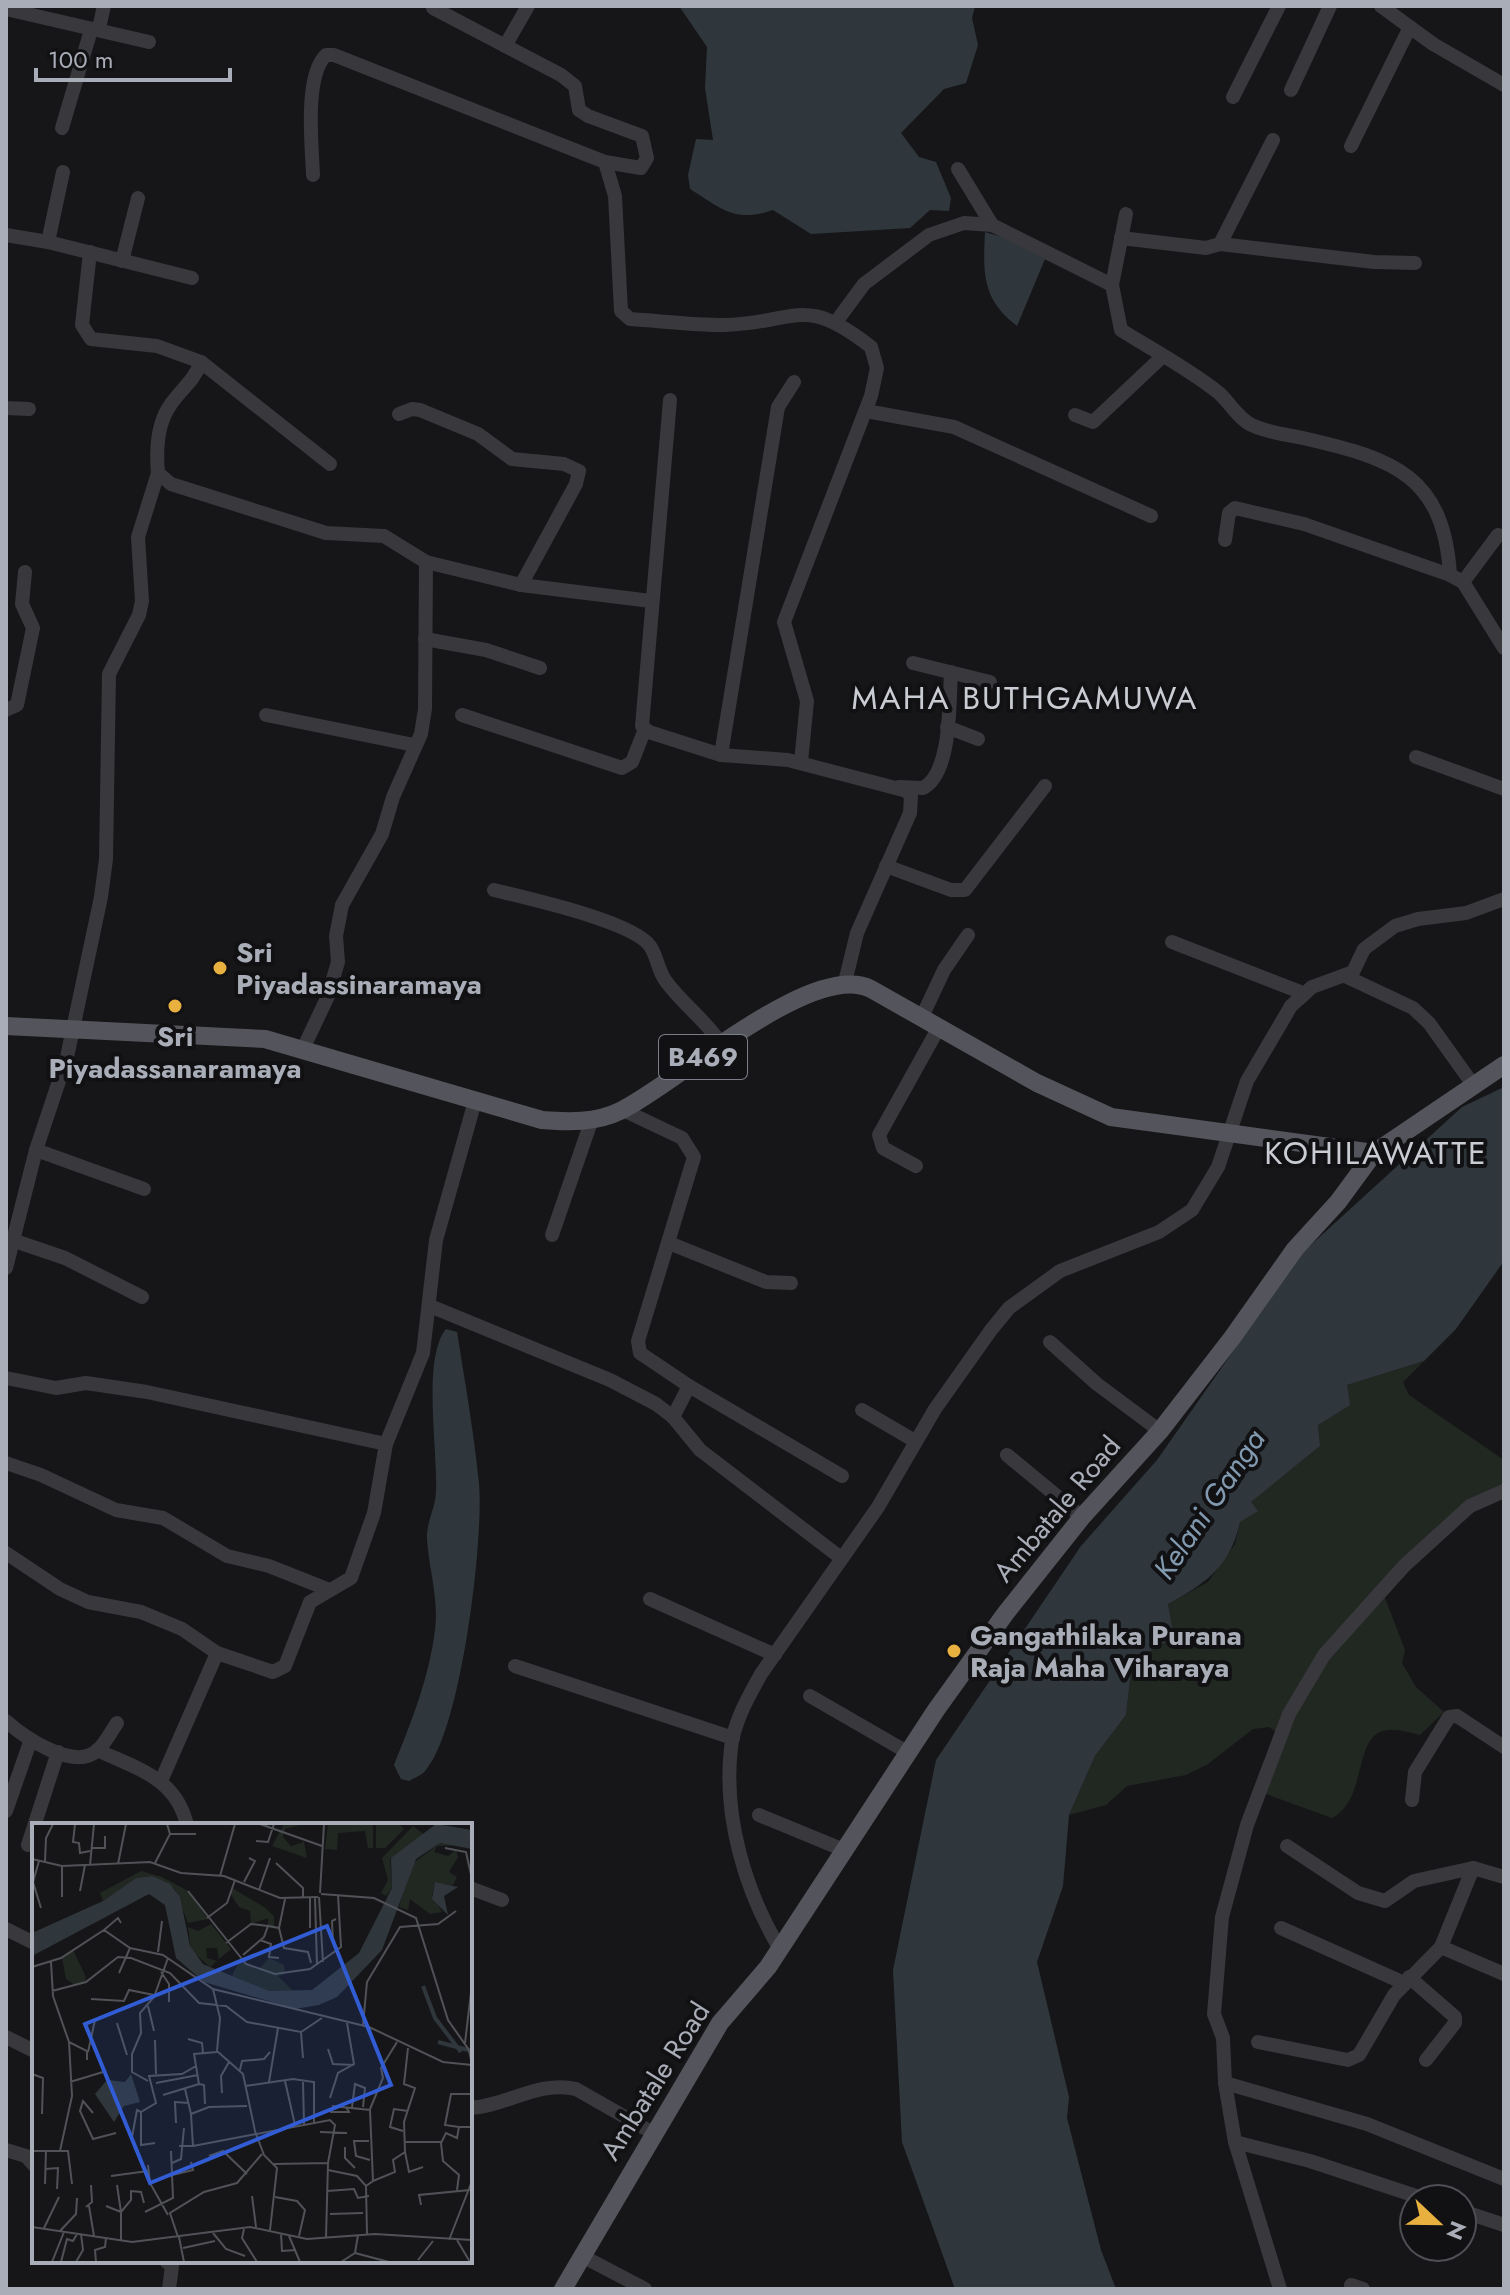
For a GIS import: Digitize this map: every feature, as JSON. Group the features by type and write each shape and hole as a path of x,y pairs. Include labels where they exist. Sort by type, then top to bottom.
{"main road":[{"name":"B469","path":"6,1026 265,1039 542,1120 592,1119 623,1110 794,1001 845,982"},
{"path":"845,982 871,989 1037,1083 1111,1117 1374,1153"},
{"name":"Ambatale Road","path":"563,2289 720,2023 780,1949 907,1752 1005,1614 1082,1517 1160,1431 1232,1338 1295,1249 1338,1202 1374,1153 1504,1065"}],"street":[{"path":"62,128 104,6"},
{"path":"505,46 528,6"},
{"path":"1233,97 1279,6"},
{"path":"1291,90 1330,6"},
{"path":"1381,6 1504,85"},
{"path":"313,175 312,93 320,61 326,55 394,78 605,162 641,168 647,158 642,136 588,116 579,110 575,86 433,8"},
{"path":"6,9 149,42"},
{"path":"1351,146 1410,27"},
{"path":"1220,244 1273,140"},
{"path":"605,162 615,196 621,311 630,319 723,325 814,314 836,322 871,347 875,355 877,368 866,411 834,483 784,622 807,701 801,762"},
{"path":"958,169 992,225"},
{"path":"48,242 63,172"},
{"path":"122,261 138,198"},
{"path":"1126,214 1112,285 1121,330 1219,393 1252,426 1368,457 1419,483 1434,507 1448,540 1456,578 1504,648"},
{"path":"836,322 864,284 929,235 964,223 992,225 1112,285"},
{"path":"6,235 48,242 192,278"},
{"path":"1121,238 1206,248 1220,244 1374,262 1415,263"},
{"path":"90,252 82,325 91,339 157,346 201,362 330,464"},
{"path":"1075,415 1093,422 1163,356"},
{"path":"6,1268 36,1150 73,1027 106,859 109,674 139,615 142,601 138,537 158,473 156,446 169,405 194,379 201,362"},
{"path":"721,755 778,407 794,382"},
{"path":"462,715 622,768 632,762 645,729 641,717 670,400"},
{"path":"6,408 29,409"},
{"path":"399,414 420,410 478,434 512,459 564,464 579,471 576,484 521,585"},
{"path":"866,411 954,427 1151,516"},
{"path":"158,473 171,484 326,533 384,536 426,562 521,585 651,601"},
{"path":"1225,540 1229,513 1235,508 1304,524 1456,578"},
{"path":"1456,578 1498,535"},
{"path":"303,1049 338,962 336,936 342,905 382,834 414,745 421,734 425,709 426,562"},
{"path":"6,710 17,705 33,628 22,604 25,572"},
{"path":"425,639 486,650 540,668"},
{"path":"913,663 990,682"},
{"path":"645,729 721,755 801,762 899,787 923,788 936,776 947,727 951,672"},
{"path":"266,715 414,745"},
{"path":"947,727 978,739"},
{"path":"1416,757 1504,789"},
{"path":"886,866 951,890 965,890 1045,786"},
{"path":"845,982 850,951 910,813 911,797 899,787"},
{"path":"494,890 561,906 636,935 650,945 664,978 707,1022 722,1045"},
{"path":"780,1949 758,1912 748,1885 732,1802 733,1738 746,1701 878,1507 915,1441 975,1352 1009,1308 1060,1271 1159,1232 1192,1210 1218,1167 1228,1132 1255,1066 1303,993 1353,972 1364,949 1395,926 1418,919 1466,913 1504,899"},
{"path":"921,1019 944,970 968,935"},
{"path":"1172,942 1303,993"},
{"path":"1345,976 1413,1008 1429,1023 1474,1086"},
{"path":"916,1166 883,1148 879,1135 938,1029"},
{"path":"6,1553 60,1589 88,1602 141,1612 182,1629 217,1653 273,1672 280,1671 285,1666 310,1602 327,1589 351,1578 374,1513 386,1444 423,1353 436,1240 475,1101"},
{"path":"623,1110 682,1138 691,1146 693,1166 637,1348 689,1386 842,1476"},
{"path":"552,1235 592,1119"},
{"path":"36,1150 144,1189"},
{"path":"12,1240 65,1258 142,1297"},
{"path":"669,1243 766,1282 791,1283"},
{"path":"430,1306 610,1380 673,1417 700,1450 841,1558"},
{"path":"1050,1342 1097,1384 1160,1431"},
{"path":"6,1378 56,1388 86,1383 147,1392 386,1444"},
{"path":"673,1417 689,1386"},
{"path":"862,1410 915,1441"},
{"path":"1007,1455 1082,1517"},
{"path":"6,1463 41,1475 116,1510 163,1518 207,1541 227,1556 269,1566 327,1589"},
{"path":"1280,2289 1235,2142 1225,2083 1223,2038 1214,2014 1222,1917 1247,1825 1289,1714 1324,1655 1404,1566 1470,1506 1504,1491"},
{"path":"650,1599 775,1655"},
{"path":"161,1781 217,1653"},
{"path":"515,1666 733,1738"},
{"path":"810,1696 907,1752"},
{"path":"1412,1800 1415,1772 1449,1717 1457,1716 1504,1747"},
{"path":"6,1721 30,1742 58,1752 89,1755 97,1750 117,1723"},
{"path":"6,1811 30,1742"},
{"path":"97,1750 161,1781 182,1802 187,1823"},
{"path":"35,1823 58,1752"},
{"path":"759,1815 844,1850"},
{"path":"28,1845 32,1833"},
{"path":"1287,1846 1358,1893 1385,1901 1414,1881 1473,1868 1504,1877"},
{"path":"1258,2042 1348,2060 1359,2055 1376,2022 1406,1980 1441,1947 1473,1868"},
{"path":"472,1889 502,1900"},
{"path":"1281,1928 1406,1980 1455,2017 1455,2023 1426,2060"},
{"path":"6,1929 32,1942"},
{"path":"1441,1947 1504,1974"},
{"path":"6,2037 32,2050"},
{"path":"1225,2083 1367,2124 1504,2179"},
{"path":"472,2108 486,2107 549,2086 562,2085 576,2089 653,2133"},
{"path":"1235,2142 1310,2161 1398,2190"},
{"path":"6,2150 26,2156 32,2163"},
{"path":"1478,2216 1504,2225"},
{"path":"584,2257 645,2289"},
{"path":"168,2263 173,2275 169,2289"}],"shaded area":[{"path":"1424,1361 1403,1382 1409,1395 1504,1460 1504,1491 1470,1506 1382,1590 1405,1650 1402,1663 1416,1687 1444,1712 1420,1735 1393,1730 1377,1733 1364,1753 1351,1796 1344,1809 1332,1818 1258,1791 1281,1735 1269,1727 1253,1729 1208,1764 1186,1775 1127,1786 1106,1805 1069,1815 1095,1756 1126,1715 1132,1662 1174,1637 1168,1604 1208,1582 1235,1544 1240,1522 1250,1502 1320,1446 1318,1425 1347,1385"}],"water":[{"path":"679,6 975,6 972,18 978,45 966,83 944,89 901,133 919,157 936,162 951,198 949,211 930,210 910,228 811,234 773,210 748,215 729,212 690,189 688,175 696,139 713,140 705,88 707,47"},
{"path":"985,232 1005,238 1045,259 1017,326 997,306 987,285"},
{"name":"Kelani Ganga","path":"1504,1087 1504,1261 1456,1329 1424,1361 1347,1385 1350,1405 1318,1425 1320,1446 1251,1502 1258,1511 1240,1522 1230,1551 1214,1572 1194,1589 1168,1604 1174,1637 1132,1662 1126,1715 1095,1756 1069,1815 1063,1886 1037,1962 1069,2097 1067,2118 1101,2250 1116,2289 955,2289 902,2142 893,1970 936,1760 1081,1546 1157,1460 1302,1253 1462,1107"},
{"path":"446,1329 457,1332 472,1427 479,1484 478,1547 467,1634 449,1717 438,1750 425,1771 409,1781 401,1779 394,1765 424,1682 435,1630 436,1607 427,1533 436,1491 435,1361"}],"place":[{"name":"Sri Piyadassinaramaya","path":"220,968"},
{"name":"Sri Piyadassanaramaya","path":"175,1006"},
{"name":"Gangathilaka Purana Raja Maha Viharaya","path":"954,1651"}],"district":[{"name":"MAHA BUTHGAMUWA","path":"1025,698"},
{"name":"KOHILAWATTE","path":"1376,1153"}]}
